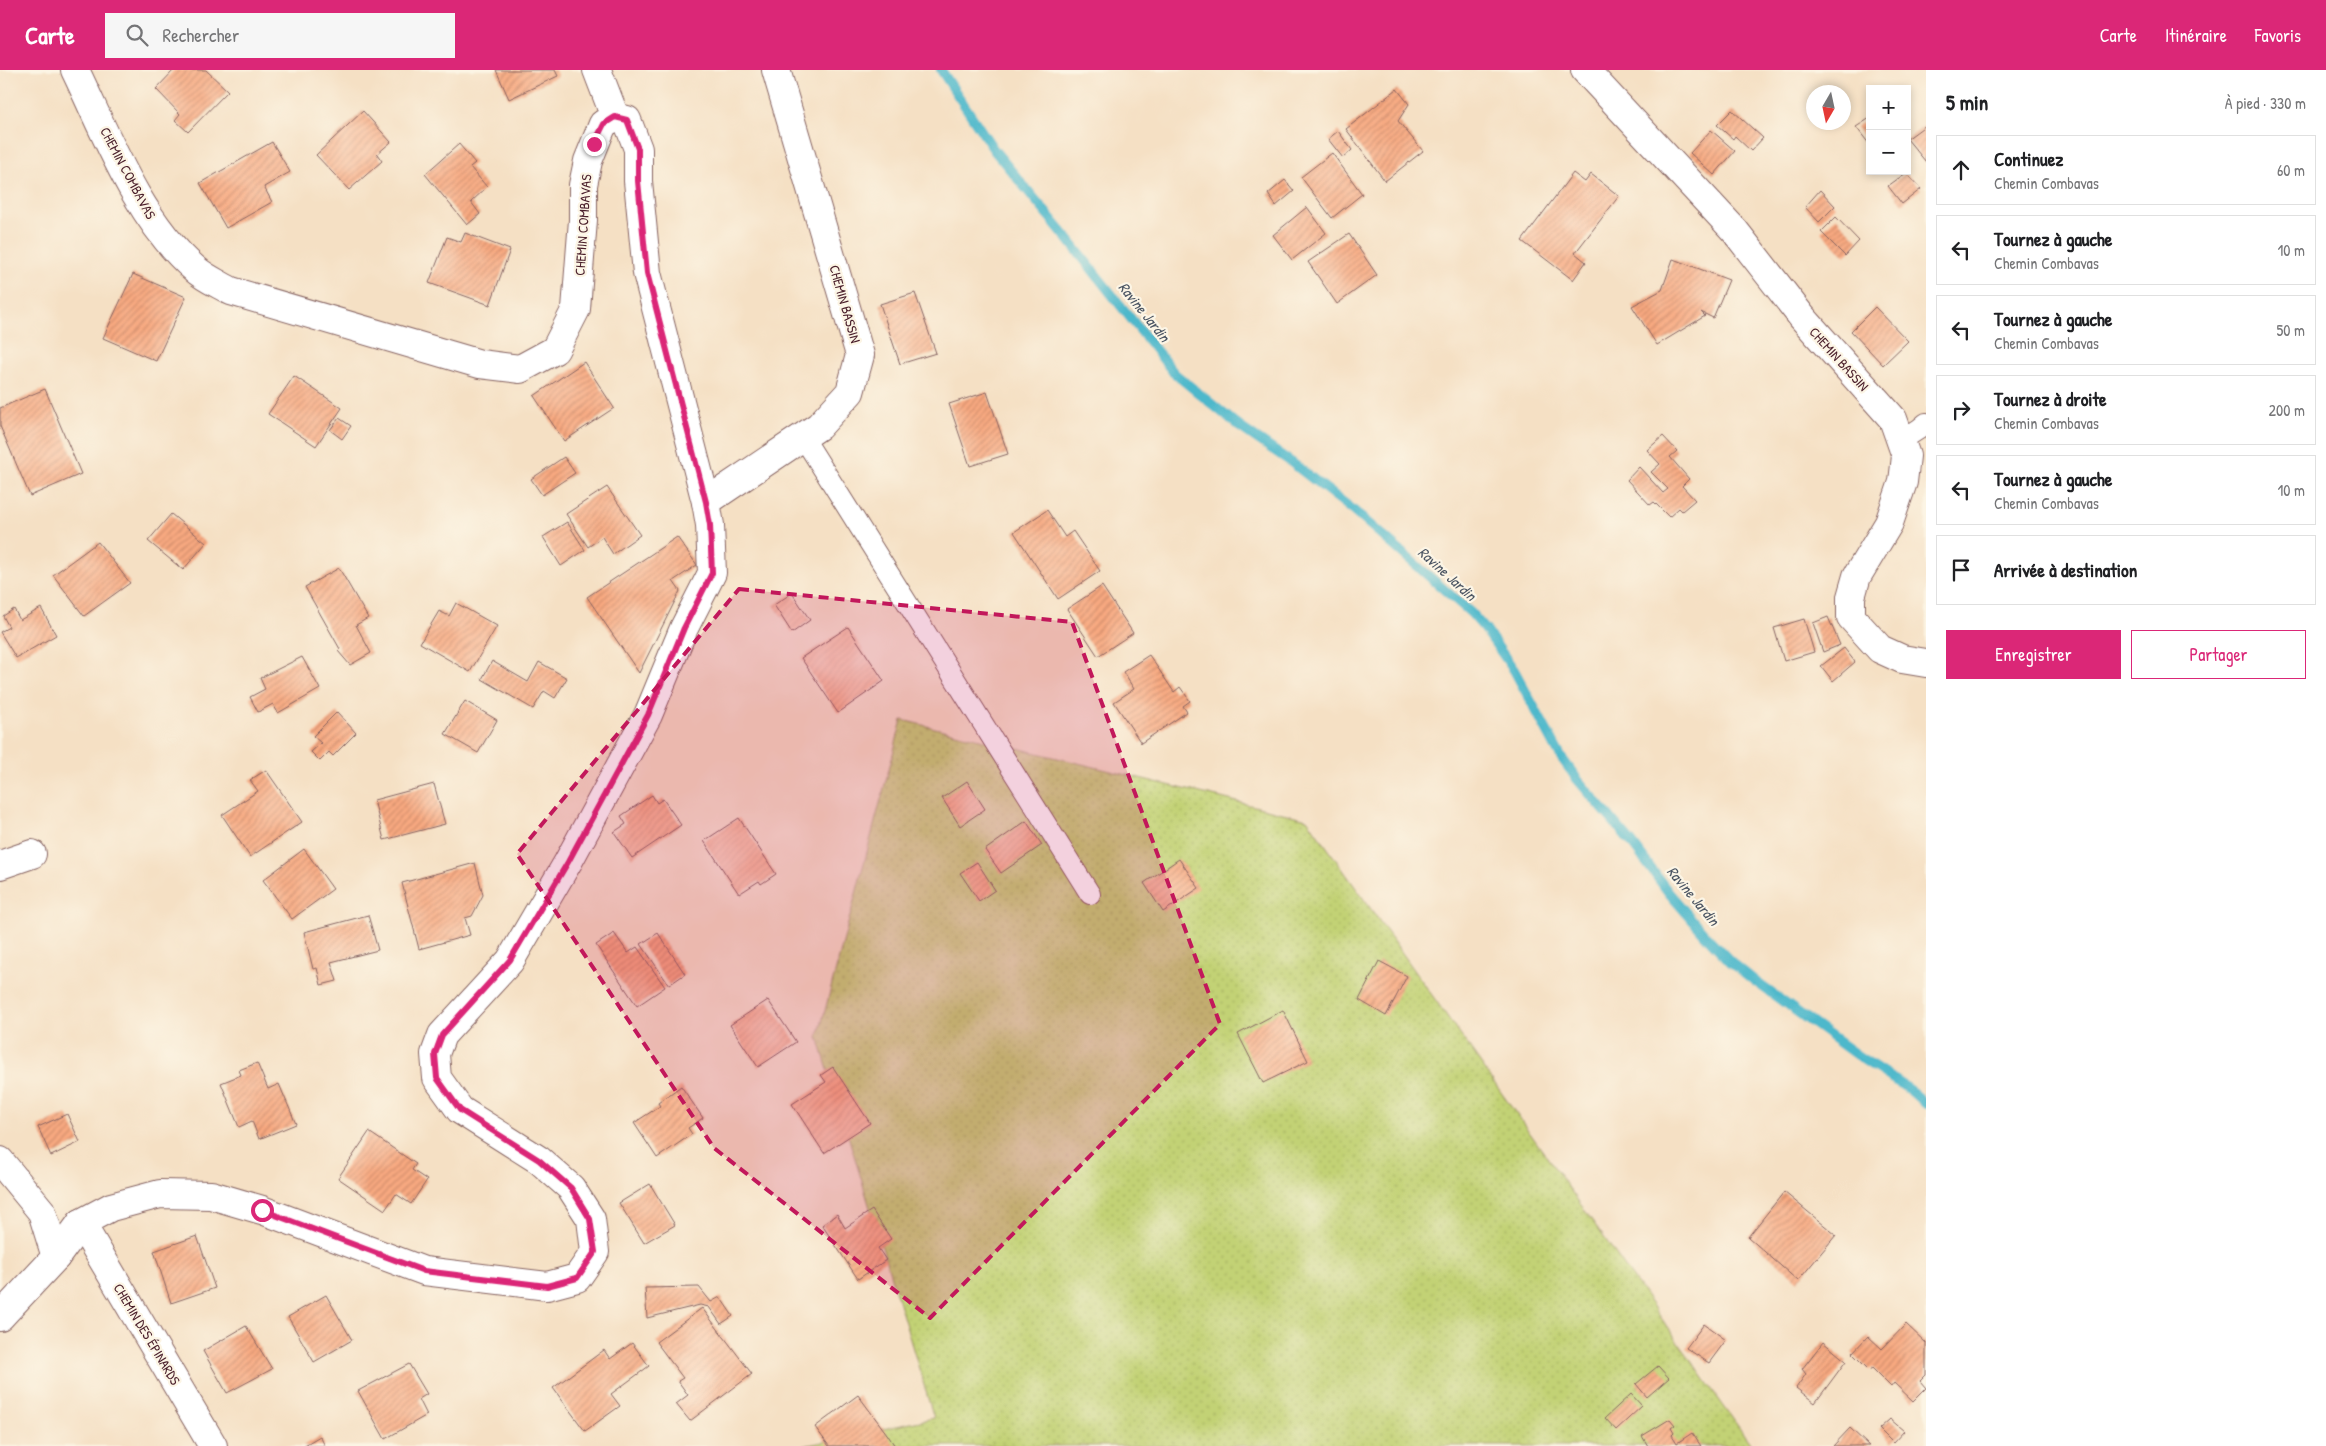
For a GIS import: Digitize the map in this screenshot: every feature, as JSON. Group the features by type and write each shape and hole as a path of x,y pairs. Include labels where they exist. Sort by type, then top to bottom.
{"street":[{"name":"CHEMIN COMBAVAS","path":"75,70 128,178 159,230 195,269 231,291 480,364 520,368 555,350 576,309 583,220 583,185 594,144 604,124 615,117"},
{"path":"0,1317 56,1257 80,1223 111,1207 160,1194 211,1195 262,1210 424,1271 547,1286 577,1278 595,1252 590,1219 571,1188 539,1160 460,1110 437,1078 435,1054 442,1035 510,960 568,862 648,715 684,628 712,573 710,525 706,502 647,273 638,181 638,149 627,120 615,117 597,70"},
{"name":"CHEMIN BASSIN","path":"706,502 819,426 850,392 860,355 776,70"},
{"name":"CHEMIN BASSIN","path":"1585,70 1735,231 1802,317 1893,419 1902,440 1906,456 1903,482 1889,523 1857,576 1851,597 1851,617 1880,649 1902,660 1926,663"},
{"path":"0,865 32,854"},
{"path":"0,1161 42,1212 56,1257"},
{"name":"CHEMIN DES ÉPINARDS","path":"80,1223 214,1446"}],"lane":[{"path":"1902,440 1920,429 1926,422"},
{"path":"803,437 1090,894"}],"highlighted area":[{"path":"739,589 1072,622 1220,1024 930,1318 714,1148 517,854"}],"green space":[{"path":"902,720 1307,819 1752,1446 804,1446 934,1418 818,1037"}],"building":[{"path":"174,70 206,70 228,91 188,132 175,120 180,114 156,89"},
{"path":"496,70 555,70 558,76 509,99"},
{"path":"1397,89 1409,104 1398,121 1423,151 1385,181 1346,129"},
{"path":"1732,110 1763,138 1751,151 1735,136 1733,139 1717,125"},
{"path":"363,111 391,142 377,154 382,161 349,190 316,155"},
{"path":"1866,121 1866,140 1856,127"},
{"path":"1926,125 1926,162 1911,144 1911,136"},
{"path":"1711,130 1735,151 1714,175 1690,153"},
{"path":"1338,131 1352,150 1343,158 1328,139"},
{"path":"272,142 290,172 264,187 272,202 226,228 200,183"},
{"path":"459,144 475,163 470,167 487,187 471,202 480,214 467,225 425,174"},
{"path":"1332,153 1362,194 1332,218 1301,177"},
{"path":"1573,173 1585,182 1591,174 1619,196 1575,253 1586,262 1573,280 1522,241"},
{"path":"1903,175 1908,175 1921,189 1902,204 1888,186"},
{"path":"1285,180 1294,191 1276,206 1268,194"},
{"path":"1820,190 1835,206 1819,222 1805,207"},
{"path":"1307,207 1326,233 1292,260 1273,235"},
{"path":"1836,217 1859,241 1845,256 1821,232"},
{"path":"465,233 510,250 490,305 429,283 447,237 461,242"},
{"path":"1349,234 1377,275 1337,304 1308,262"},
{"path":"1673,259 1729,280 1713,318 1701,312 1705,316 1657,345 1632,306 1662,290"},
{"path":"133,274 186,297 156,361 103,338"},
{"path":"915,293 936,353 900,364 880,304"},
{"path":"1875,307 1908,341 1883,365 1851,331"},
{"path":"584,362 614,408 564,441 534,396"},
{"path":"294,376 342,408 316,446 268,414"},
{"path":"45,389 81,474 30,496 0,426 0,408"},
{"path":"987,392 1008,454 970,466 949,404"},
{"path":"339,418 351,426 342,439 330,430"},
{"path":"1663,436 1677,451 1670,457 1689,479 1682,486 1695,500 1682,511 1679,508 1669,517 1654,502 1650,505 1627,480 1639,467 1663,493 1668,489 1651,472 1660,464 1647,450"},
{"path":"564,457 575,473 542,495 531,479"},
{"path":"607,487 640,535 613,554 602,537 588,547 566,514"},
{"path":"1047,510 1065,537 1073,531 1100,571 1058,599 1014,532"},
{"path":"171,514 206,543 183,570 148,541"},
{"path":"567,522 585,550 561,566 543,537"},
{"path":"677,537 697,565 673,581 680,591 639,673 587,597"},
{"path":"98,542 130,583 84,616 53,575"},
{"path":"339,568 368,618 356,625 371,653 350,665 338,651 340,649 305,587"},
{"path":"1102,586 1133,633 1098,656 1067,609"},
{"path":"792,593 810,620 792,633 774,605"},
{"path":"456,603 497,626 470,672 420,643 439,611 449,616"},
{"path":"41,608 56,635 16,658 0,632 9,627 3,616 14,609 20,620"},
{"path":"1828,617 1840,645 1823,652 1813,623"},
{"path":"1804,619 1814,652 1784,661 1774,628"},
{"path":"848,627 884,681 838,713 801,658"},
{"path":"1844,648 1855,662 1833,681 1821,666"},
{"path":"1149,655 1174,692 1180,687 1190,701 1183,706 1187,712 1141,743 1114,702 1134,689 1123,672"},
{"path":"302,657 320,689 278,713 273,704 258,712 250,697 265,689 260,678"},
{"path":"492,661 528,682 539,662 567,678 555,698 544,691 533,709 482,679"},
{"path":"465,701 497,720 478,753 445,734"},
{"path":"337,712 356,733 333,756 329,752 320,761 311,752 321,743 313,736"},
{"path":"266,770 302,822 250,857 222,815 258,791 250,780"},
{"path":"967,781 985,809 960,826 942,798"},
{"path":"434,784 445,824 384,840 374,800"},
{"path":"652,795 657,803 663,799 681,825 632,858 614,832 626,824 621,816"},
{"path":"739,818 776,874 761,884 759,881 739,894 704,841"},
{"path":"1026,821 1042,845 1001,873 985,850"},
{"path":"304,849 333,889 292,919 263,880"},
{"path":"1179,859 1199,888 1163,912 1144,883"},
{"path":"977,862 995,890 979,901 960,873"},
{"path":"475,863 483,895 472,916 465,918 470,935 419,949 402,883"},
{"path":"368,915 378,950 331,962 337,981 321,985 317,968 313,969 304,932"},
{"path":"614,933 628,953 637,947 665,987 637,1006 596,945"},
{"path":"658,933 685,974 669,985 641,944"},
{"path":"1379,961 1407,976 1386,1016 1359,1000"},
{"path":"768,1000 796,1042 758,1067 730,1025"},
{"path":"1283,1010 1308,1061 1263,1083 1238,1034"},
{"path":"257,1063 268,1089 279,1084 296,1124 259,1139 252,1121 239,1127 221,1083 241,1075 239,1070"},
{"path":"833,1067 870,1123 824,1153 792,1104 826,1082 821,1075"},
{"path":"681,1086 703,1118 688,1128 692,1134 657,1158 634,1123 660,1106 658,1103"},
{"path":"67,1114 80,1142 51,1156 38,1127"},
{"path":"369,1132 416,1164 412,1170 427,1180 411,1204 396,1194 385,1210 338,1178"},
{"path":"650,1184 675,1225 644,1243 619,1203"},
{"path":"1784,1192 1836,1235 1798,1281 1748,1237"},
{"path":"872,1210 891,1239 878,1248 886,1260 858,1279 822,1225 837,1214 845,1228"},
{"path":"197,1236 215,1288 171,1303 154,1251"},
{"path":"699,1287 711,1302 720,1297 733,1316 721,1324 709,1307 700,1305 647,1318 645,1288"},
{"path":"326,1295 352,1340 314,1362 288,1317"},
{"path":"702,1308 752,1374 690,1421 676,1404 688,1395 678,1381 683,1378 656,1342"},
{"path":"1704,1324 1726,1340 1709,1363 1686,1348"},
{"path":"1906,1324 1926,1343 1926,1375 1920,1381 1926,1388 1913,1401 1894,1383 1891,1387 1872,1368 1869,1370 1852,1353 1868,1336 1882,1349"},
{"path":"246,1326 272,1369 227,1393 203,1351"},
{"path":"1823,1342 1846,1361 1815,1403 1796,1388 1806,1374 1802,1369"},
{"path":"632,1343 649,1366 611,1394 620,1406 585,1431 553,1388 604,1350 610,1359"},
{"path":"409,1364 427,1394 419,1399 427,1415 385,1439 358,1391"},
{"path":"1658,1366 1669,1378 1647,1397 1636,1384"},
{"path":"1631,1394 1642,1406 1616,1430 1605,1418"},
{"path":"858,1395 895,1446 829,1446 815,1427"},
{"path":"1670,1419 1675,1425 1671,1428 1674,1433 1672,1435 1677,1443 1692,1433 1701,1446 1648,1446 1642,1436"},
{"path":"1890,1419 1904,1431 1893,1443 1879,1429"},
{"path":"1850,1428 1869,1446 1833,1446"},
{"path":"320,1436 325,1446 303,1446"}],"waterway":[{"name":"Ravine Jardin","path":"941,70 994,150 1067,238 1174,373 1240,427 1291,462 1353,510 1471,613 1485,629 1514,670 1561,757 1577,779 1632,843 1669,893 1708,938 1730,961 1756,982 1858,1056 1910,1090 1926,1104"}],"route":[{"path":"262,1210 424,1271 499,1281 547,1286 577,1278 595,1252 590,1219 571,1188 539,1160 460,1110 437,1078 435,1054 442,1035 510,960 568,862 648,715 684,628 712,573 710,525 706,502 647,273 638,181 638,149 627,120 615,117 604,124 594,144"}]}
